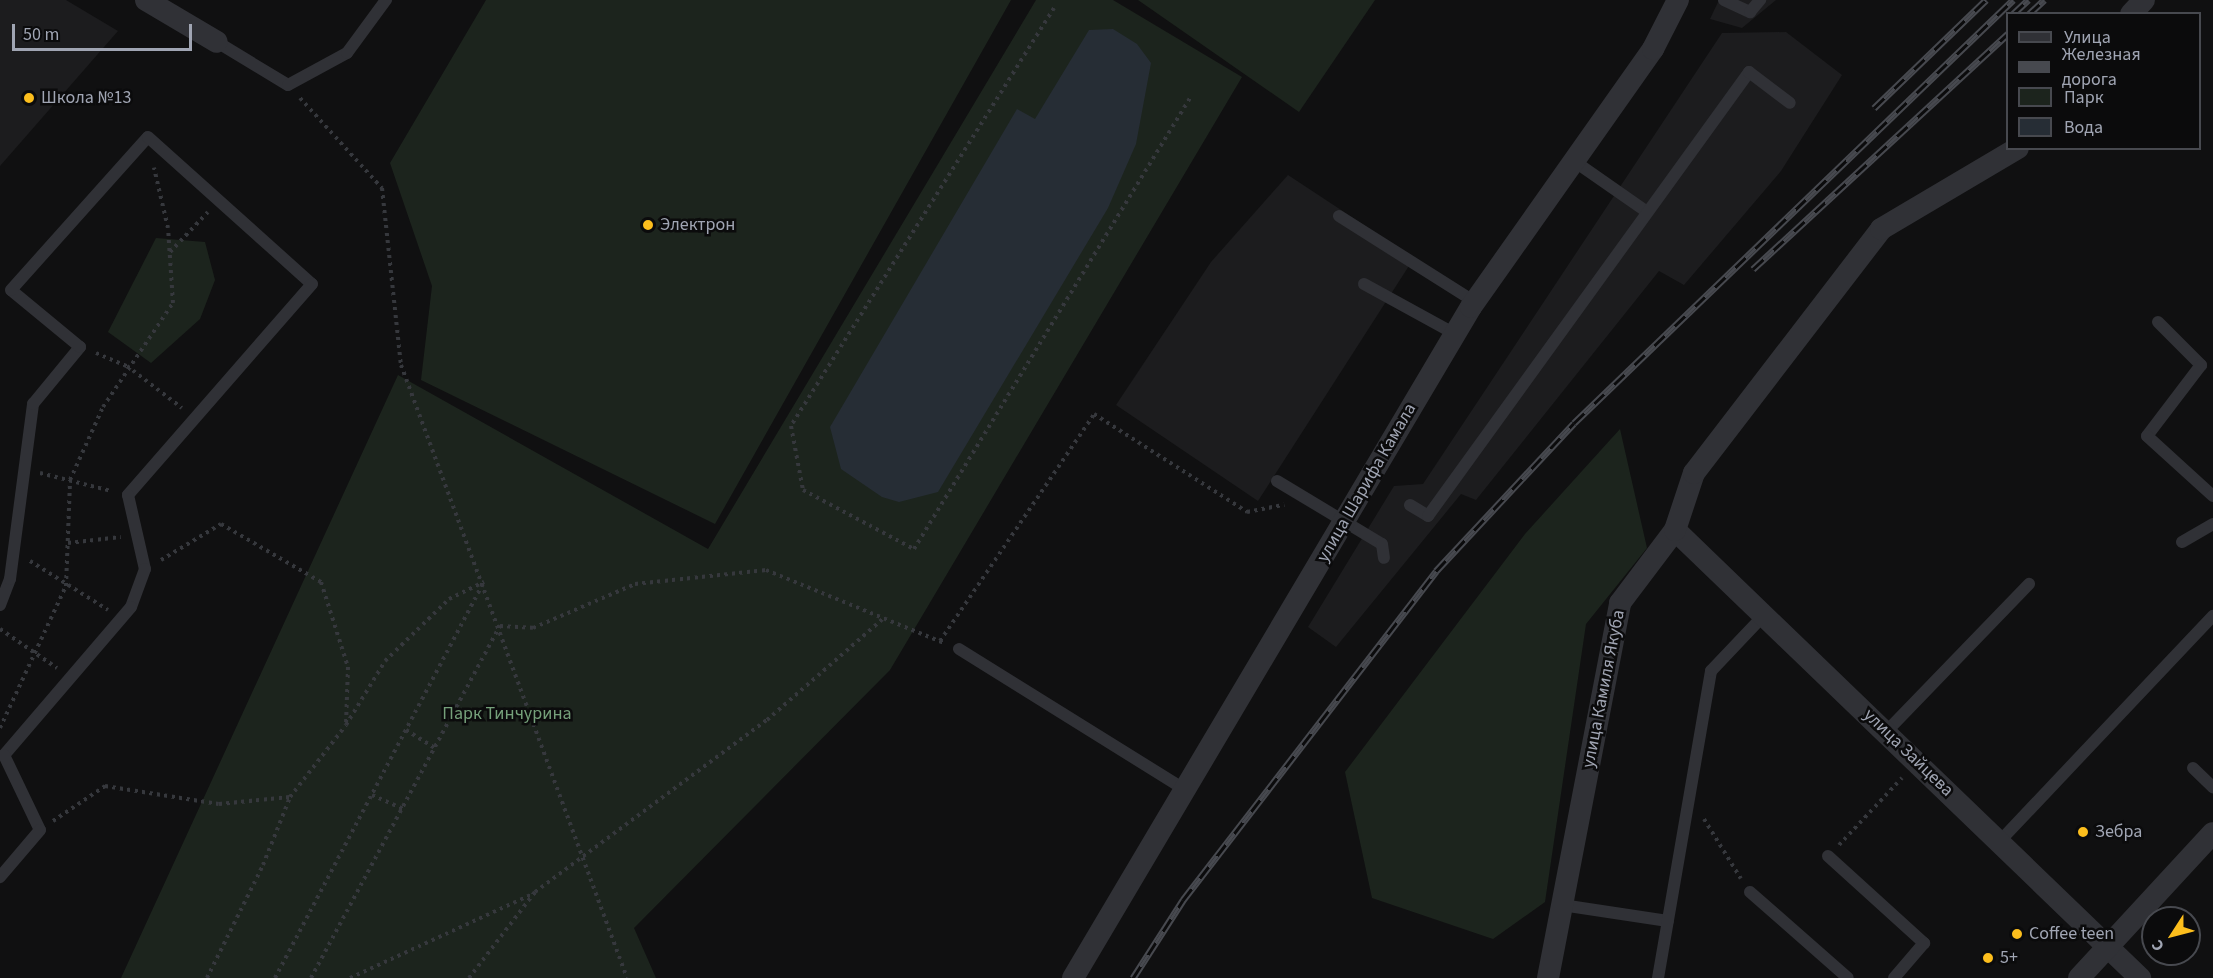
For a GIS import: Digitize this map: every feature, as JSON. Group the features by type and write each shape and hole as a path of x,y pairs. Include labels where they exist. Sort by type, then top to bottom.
{"street":[{"path":"146,0 217,42"},
{"name":"улица Шарифа Камала","path":"1073,978 1187,791 1455,334 1475,302 1653,49 1678,0"},
{"path":"2133,12 2144,0"},
{"name":"улица Камиля Якуба","path":"1548,978 1620,603 1675,530 1694,473 1881,229 2015,150"},
{"name":"улица Зайцева","path":"1675,530 1765,614 2140,978"},
{"path":"2079,978 2213,833"}],"lane":[{"path":"217,42 288,85 347,54 386,0"},
{"path":"1724,0 1750,12 1761,0"},
{"path":"1410,505 1428,516 1749,72 1790,103"},
{"path":"0,604 10,579 33,404 80,346 11,290 147,137 312,284 128,495 145,569 121,618 2,756 40,830 0,876"},
{"path":"1574,161 1647,212"},
{"path":"1339,216 1475,302"},
{"path":"1364,284 1455,334"},
{"path":"2157,322 2201,365 2147,436 2213,496"},
{"path":"1277,481 1382,544 1383,558"},
{"path":"2182,542 2213,524"},
{"path":"0,591 10,579"},
{"path":"1886,732 2029,584"},
{"path":"1658,978 1711,671 1765,614"},
{"path":"2000,842 2213,616"},
{"path":"959,649 1187,791"},
{"path":"2193,768 2213,787"},
{"path":"1828,856 1924,943 1894,978"},
{"path":"1749,892 1848,978"},
{"path":"1562,905 1668,921"}],"path":[{"path":"1054,8 791,426 803,490 914,549 1190,99"},
{"path":"288,85 382,188 402,365 484,582 627,978"},
{"path":"0,728 66,586 70,480 127,366 173,303 169,253 147,137"},
{"path":"169,253 219,201"},
{"path":"80,346 127,366 195,418"},
{"path":"939,641 1094,414 1247,512 1310,500"},
{"path":"24,469 128,495"},
{"path":"145,569 221,524 321,582 348,667 346,725"},
{"path":"68,543 137,535"},
{"path":"14,549 66,586 121,618"},
{"path":"500,626 533,628 635,584 766,570 959,649"},
{"path":"207,978 264,865 290,797 346,725 385,661 449,598 484,582"},
{"path":"275,978 484,582"},
{"path":"469,978 535,892 583,853 767,720 884,618"},
{"path":"311,978 500,626"},
{"path":"0,629 70,677"},
{"path":"406,730 435,747"},
{"path":"1828,856 1917,762"},
{"path":"40,830 105,786 219,804 290,797"},
{"path":"372,795 403,809"},
{"path":"1722,847 1749,892"},
{"path":"350,978 535,892"}],"shaded area":[{"name":"Школа №13","path":"0,0 66,0 118,31 0,166"},
{"path":"1719,0 1776,0 1742,28 1710,19"},
{"path":"1786,32 1842,75 1781,171 1684,285 1659,271 1476,500 1461,494 1336,647 1308,627 1394,486 1423,484 1722,33"},
{"path":"1288,175 1414,258 1258,501 1116,405 1211,262"}],"green space":[{"name":"Электрон","path":"486,0 1011,0 715,524 421,380 432,286 390,163"},
{"name":"Парк Тинчурина","path":"1036,0 1113,0 1242,77 890,670 634,928 656,978 121,978 398,375 708,549"},
{"path":"1138,0 1375,0 1299,112"},
{"path":"156,238 205,242 215,280 200,319 151,363 108,332"},
{"path":"1620,429 1647,548 1586,624 1545,902 1493,939 1372,898 1345,772 1525,534"}],"water":[{"path":"1113,29 1137,44 1151,63 1136,144 1108,208 938,492 899,502 882,497 841,469 830,427 1017,109 1035,119 1089,30"}],"railway":[{"path":"1874,108 1986,0"},
{"path":"1133,978 1183,900 1436,571 1574,423 2013,0"},
{"path":"2015,12 2028,0"},
{"path":"2031,12 2044,0"},
{"path":"1753,269 2006,36"}],"place":[{"name":"Школа №13","path":"29,98"},
{"name":"Электрон","path":"648,225"},
{"name":"Зебра","path":"2083,832"},
{"name":"Coffee teen","path":"2017,934"},
{"name":"5+","path":"1988,958"}]}
